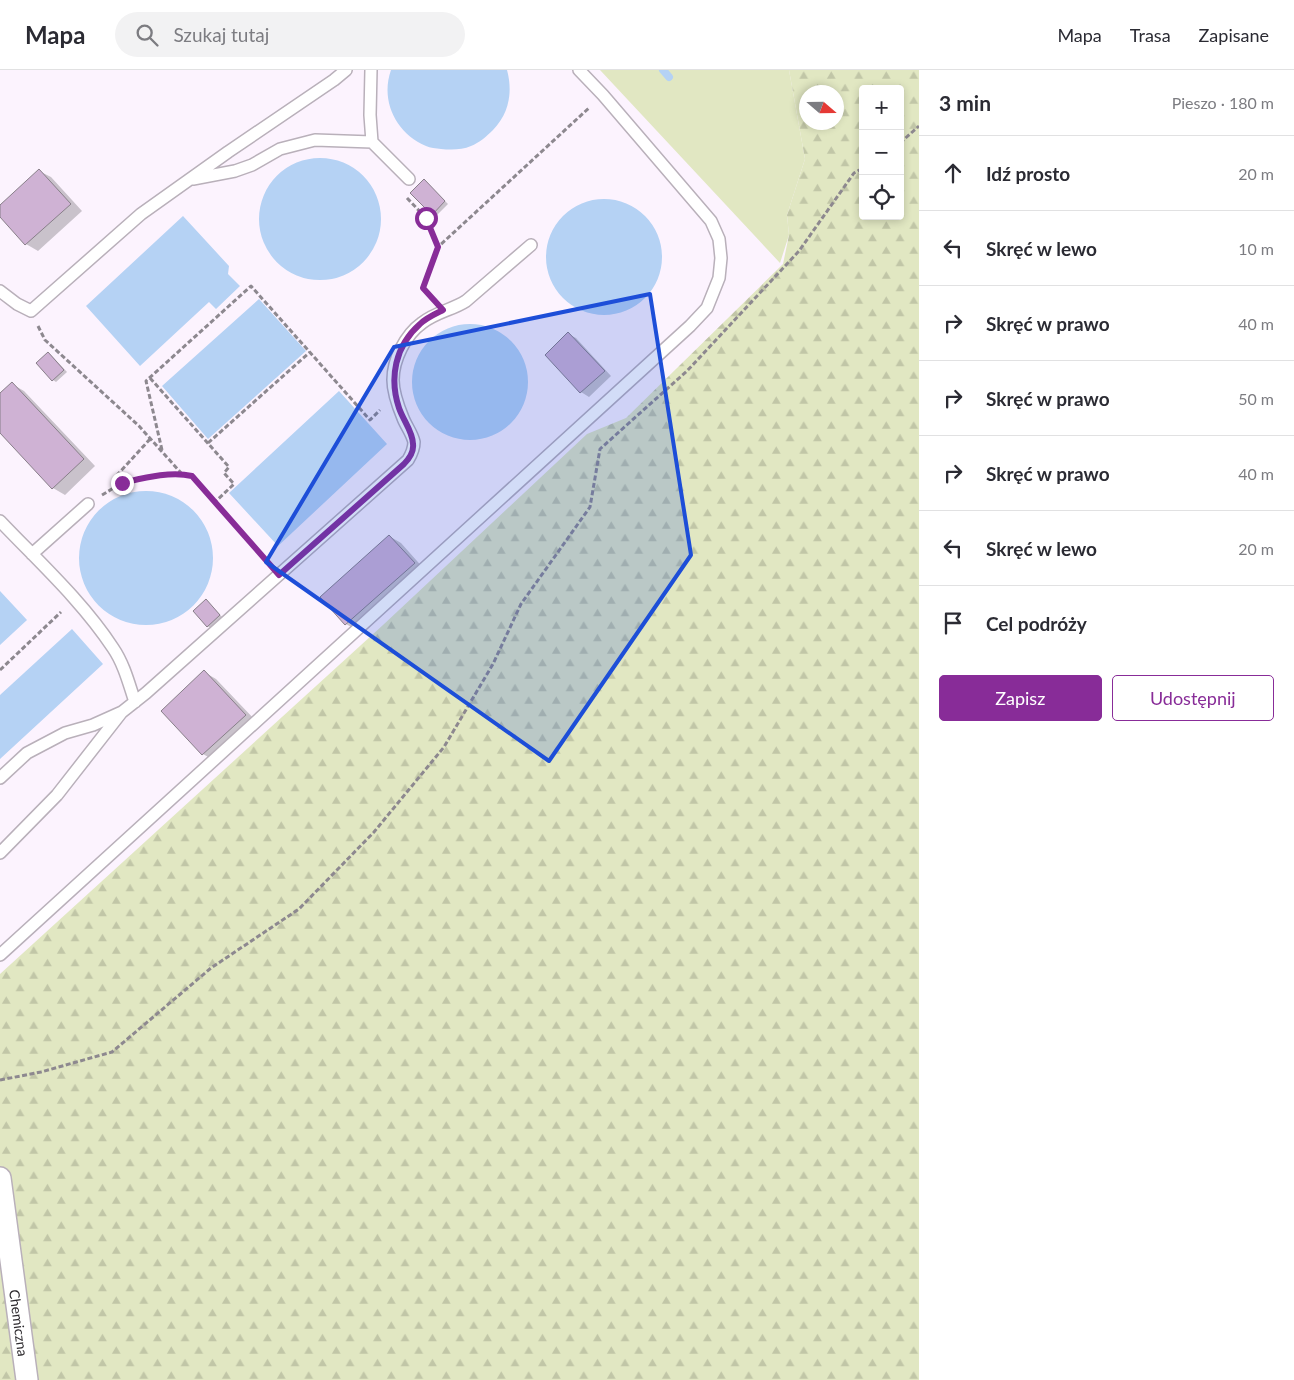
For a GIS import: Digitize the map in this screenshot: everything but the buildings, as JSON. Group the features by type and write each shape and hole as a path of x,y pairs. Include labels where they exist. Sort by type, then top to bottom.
{"street":[{"name":"Chemiczna","path":"0,1178 28,1380"}],"lane":[{"path":"0,291 17,304 32,311 142,214 346,70"},
{"path":"371,70 370,115 372,142 409,179"},
{"path":"0,955 690,326 707,308 719,278 721,258 719,238 711,221 603,95 579,70"},
{"path":"189,179 235,171 252,165 280,149 315,140 372,142"},
{"path":"0,778 27,752 65,733 93,725 122,712 135,702 408,460 413,451 414,442 403,420 393,380 400,350 420,324 443,310 456,308 466,301 531,245"},
{"path":"32,554 88,504"},
{"path":"0,521 75,600 113,649 122,666 135,702"},
{"path":"0,853 57,794 122,712"}],"path":[{"path":"443,310 423,288 438,247 603,95"},
{"path":"904,139 919,126"},
{"path":"0,1080 41,1072 112,1052 211,968 298,909 374,832 444,747 493,664 521,604 590,507 600,449 694,364 798,251 854,173 859,170"},
{"path":"409,179 401,192 426,218 438,247"},
{"path":"162,450 146,381 251,286 370,420 396,396"},
{"path":"32,311 45,340 151,438 182,474"},
{"path":"208,443 310,352"},
{"path":"150,378 229,467 224,473 234,484 215,502"},
{"path":"122,483 118,474 151,438"},
{"path":"88,504 122,483 141,478 182,474 192,476 279,575"},
{"path":"0,670 75,600"}],"highlighted area":[{"path":"650,294 691,555 549,761 266,562 394,347"}],"green space":[{"path":"600,70 789,70 805,159 787,215 789,235 780,263"},
{"path":"789,70 919,70 919,1380 0,1380 0,974 383,625 587,434 626,418 783,264 789,235 787,215 805,159 800,130 844,130 844,85 799,85 799,126"}],"water":[{"path":"391,70 507,70 510,86 506,110 493,130 474,145 453,150 428,147 406,133 393,115 388,93"},
{"path":"320,158 343,162 363,176 377,196 381,219 377,242 363,262 343,276 320,280 297,276 277,262 263,242 259,219 263,196 277,176 297,162"},
{"path":"604,199 626,203 645,216 658,235 662,257 658,279 645,298 626,311 604,315 582,311 563,298 550,279 546,257 550,235 563,216 582,203"},
{"path":"183,216 229,266 228,274 240,286 216,309 209,302 140,366 86,306"},
{"path":"259,299 306,351 208,439 162,386"},
{"path":"470,324 492,328 511,341 524,360 528,382 524,404 511,423 492,436 470,440 448,436 429,423 416,404 412,382 416,360 429,341 448,328"},
{"path":"339,391 387,444 278,546 229,493"},
{"path":"146,491 172,496 194,510 208,532 213,558 208,584 194,606 172,620 146,625 120,620 98,606 84,584 79,558 84,532 98,510 120,496"},
{"path":"0,591 27,620 0,645"},
{"path":"72,629 103,664 0,759 0,695"}],"waterway":[{"path":"663,70 669,77"}],"route":[{"path":"122,483 154,476 182,474 192,476 279,575 404,464 413,451 414,442 403,420 393,380 400,350 408,338 420,324 443,310 423,288 438,247 426,218"}]}
